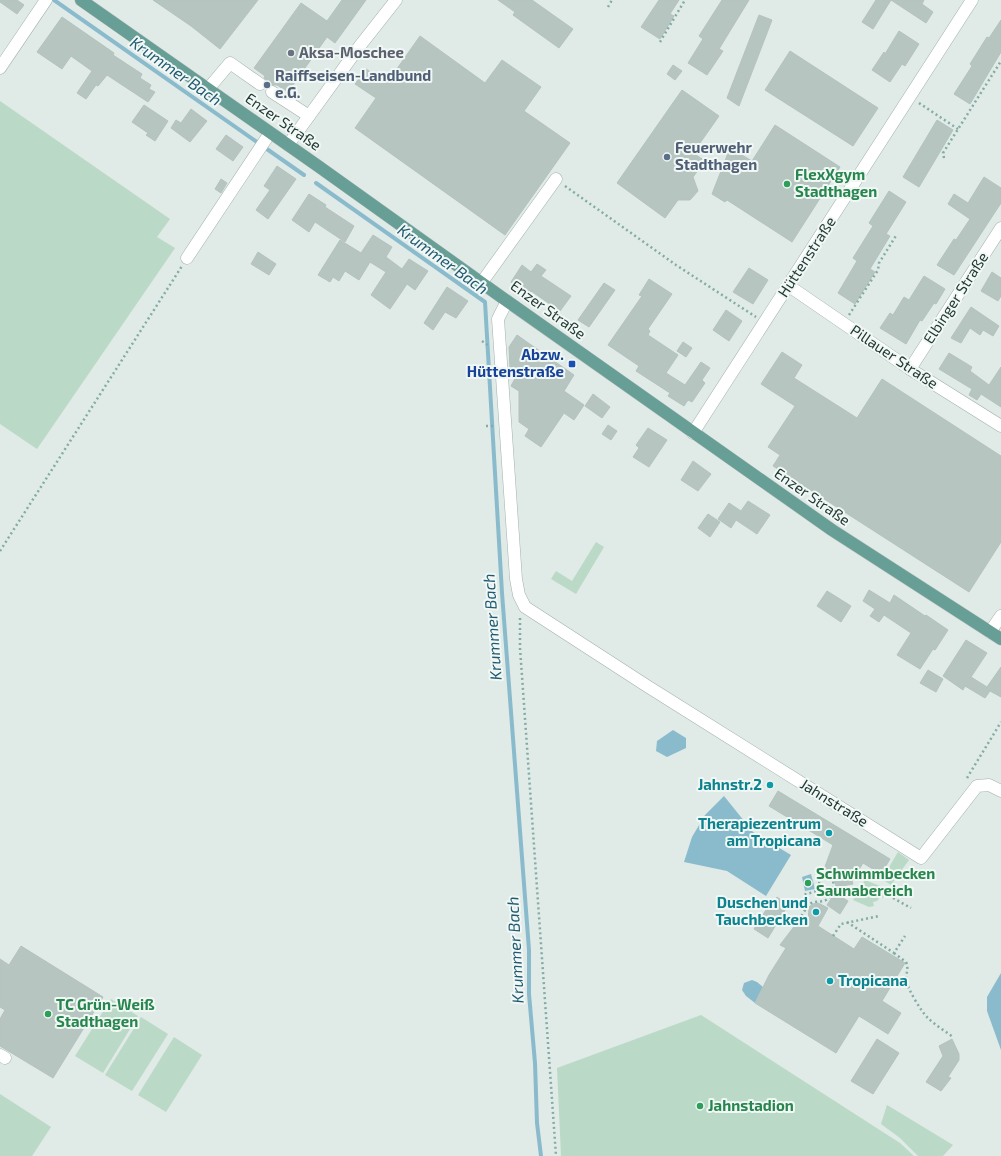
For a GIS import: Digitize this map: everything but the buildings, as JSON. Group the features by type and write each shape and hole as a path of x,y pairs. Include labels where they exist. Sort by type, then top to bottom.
{"main road":[{"name":"Enzer Straße","path":"81,0 208,89 265,141 288,145 693,433 864,552 1001,639"}],"street":[{"path":"0,68 46,0"},
{"path":"288,145 359,47 396,0"},
{"name":"Hüttenstraße","path":"693,433 972,0"},
{"path":"208,89 230,63 260,84"},
{"path":"272,92 308,116"},
{"path":"187,258 265,141"},
{"path":"482,282 556,179"},
{"name":"Elbinger Straße","path":"910,369 1001,228"},
{"name":"Pillauer Straße","path":"789,286 910,369 1001,426"},
{"path":"507,301 498,319 516,579 519,595 525,607"},
{"name":"Jahnstraße","path":"525,607 647,686 814,789 921,858 975,790"},
{"path":"990,632 1001,616"},
{"path":"975,790 989,785 1001,791"}],"path":[{"path":"608,7 612,0"},
{"path":"660,42 686,0"},
{"path":"944,158 943,153 1001,61"},
{"path":"910,97 958,129"},
{"path":"556,179 676,265 765,322"},
{"path":"844,324 878,270 879,263 896,234"},
{"path":"0,551 187,258"},
{"path":"482,341 490,347"},
{"path":"525,607 519,619 520,648 556,1156"},
{"path":"975,790 966,780 1001,722"},
{"path":"799,920 811,904 825,900 829,897 833,886 832,874 824,877 820,881 817,891 803,895"},
{"path":"893,898 911,908"},
{"path":"833,936 841,924 879,916"},
{"path":"847,922 906,962 908,971 906,980 908,988 928,1019 953,1037"},
{"path":"894,953 905,936"}],"green space":[{"path":"0,101 170,219 157,237 175,248 37,449 0,424"},
{"path":"596,542 604,547 576,594 551,579 556,571 572,581"},
{"path":"898,852 909,860 891,885 882,879"},
{"path":"865,880 887,890 883,898 880,897 877,901 873,902 874,906 869,907 853,900"},
{"path":"111,999 138,1016 103,1073 75,1056"},
{"name":"Jahnstadion","path":"701,1015 900,1143 914,1156 561,1156 557,1068"},
{"path":"141,1017 168,1034 132,1091 105,1075"},
{"path":"174,1037 202,1055 166,1112 138,1095"},
{"path":"0,1094 51,1127 32,1156 0,1156"},
{"path":"887,1105 953,1145 943,1156 918,1156 900,1138 881,1124"}],"water":[{"path":"673,730 686,738 686,748 667,757 656,751 657,741"},
{"path":"724,796 753,832 791,855 766,896 727,871 684,862 692,837 705,815"},
{"name":"Schwimmbecken Saunabereich","path":"811,874 815,889 805,891 802,877"},
{"path":"1001,973 1001,1050 987,1011 987,997"},
{"path":"752,980 763,987 755,1003 746,996 742,990 744,983"}],"waterway":[{"name":"Krummer Bach","path":"54,0 304,175"},
{"name":"Krummer Bach","path":"316,183 485,302 502,593 529,950 529,994 535,1063 537,1123 541,1156"}],"place":[{"name":"Aksa-Moschee","path":"291,53"},
{"name":"Raiffseisen-Landbund e.G.","path":"267,85"},
{"name":"Feuerwehr Stadthagen","path":"667,157"},
{"name":"FlexXgym Stadthagen","path":"787,184"},
{"name":"Abzw. Hüttenstraße","path":"572,364"},
{"name":"Jahnstr.2","path":"770,785"},
{"name":"Therapiezentrum am Tropicana","path":"829,833"},
{"name":"Schwimmbecken Saunabereich","path":"808,883"},
{"name":"Duschen und Tauchbecken","path":"816,912"},
{"name":"Tropicana","path":"830,981"},
{"name":"TC Grün-Weiß Stadthagen","path":"48,1014"},
{"name":"Jahnstadion","path":"700,1106"}]}
